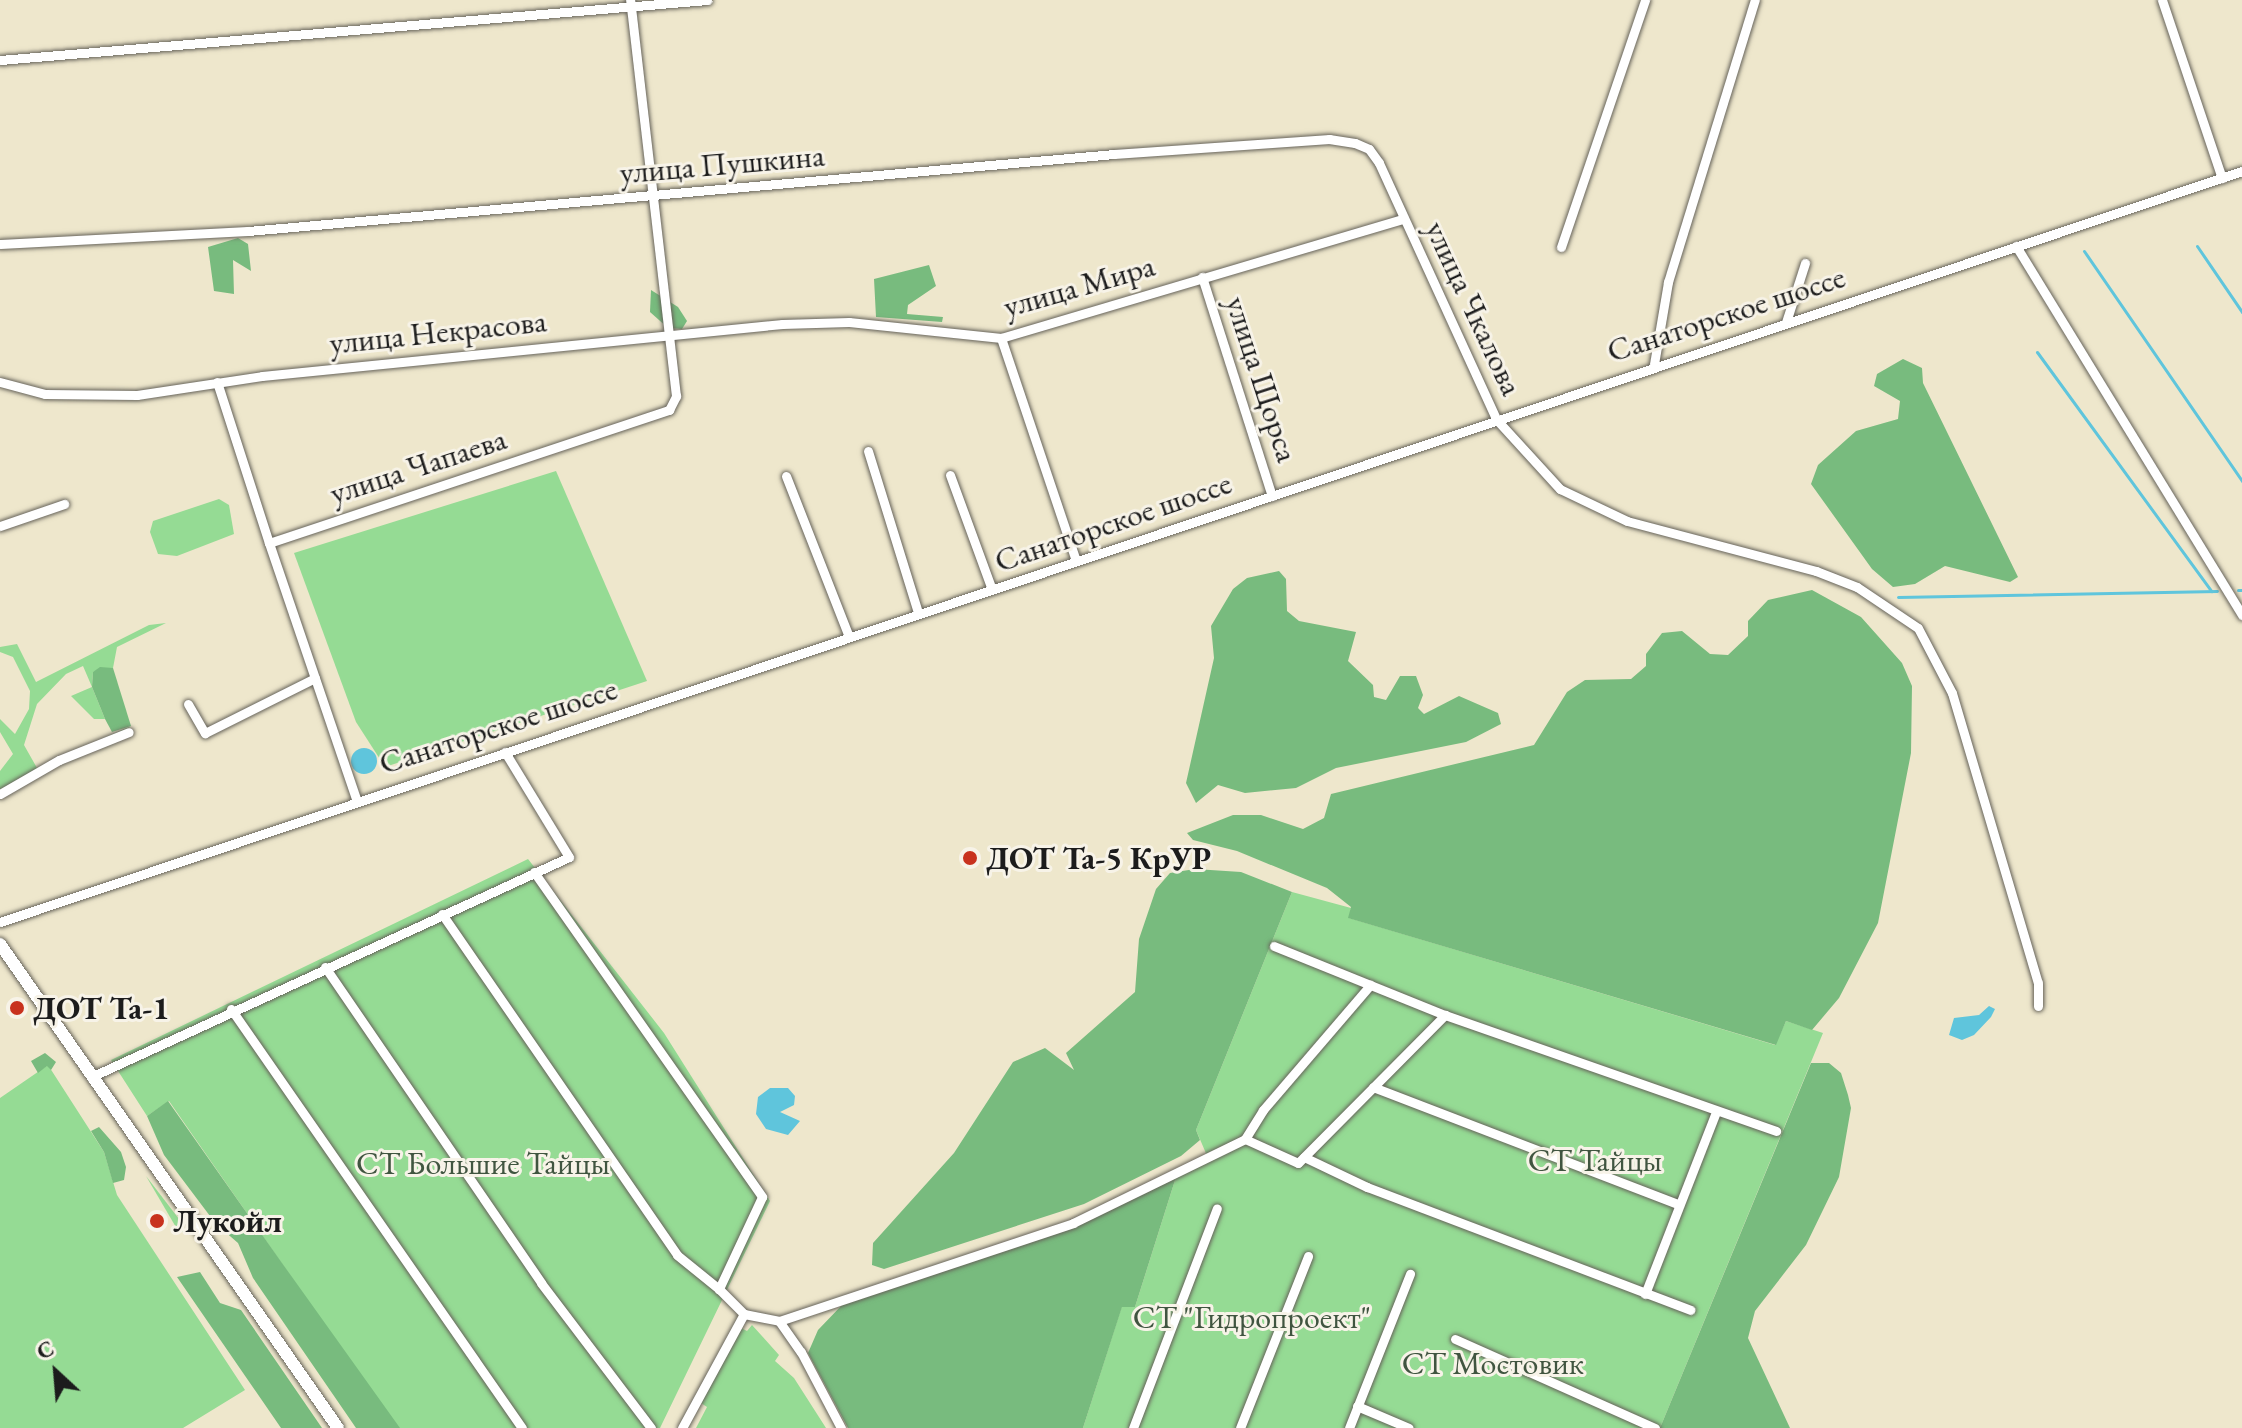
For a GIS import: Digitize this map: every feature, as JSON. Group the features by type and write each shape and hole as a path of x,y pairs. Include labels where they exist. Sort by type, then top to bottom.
{"main road":[{"path":"0,944 338,1428"}],"street":[{"path":"0,60 630,4 707,0"},
{"path":"1561,247 1645,0"},
{"path":"1654,364 1668,282 1755,0"},
{"path":"2162,0 2222,178"},
{"name":"улица Чапаева","path":"269,543 669,410 676,396 665,335 630,4"},
{"name":"улица Пушкина","path":"0,244 248,231 1329,139 1369,149 1404,219"},
{"name":"Санаторское шоссе","path":"0,922 992,590 1075,558 1272,496 1654,364 2242,171"},
{"name":"улица Мира","path":"665,335 849,322 1001,338 1404,219"},
{"name":"улица Чкалова","path":"1404,219 1496,419 1560,489 1585,505 1627,521 1816,571 1857,587 1918,628 1952,693 2038,983 2038,1006"},
{"path":"2016,246 2242,615"},
{"path":"1786,322 1805,263"},
{"name":"улица Щорса","path":"1202,277 1272,496"},
{"name":"улица Некрасова","path":"0,382 45,394 137,395 217,382 665,335"},
{"path":"1001,338 1075,558"},
{"path":"217,382 357,801"},
{"path":"868,451 918,613"},
{"path":"950,475 992,590"},
{"path":"786,476 849,637"},
{"path":"0,526 64,504"},
{"path":"188,704 205,733 315,678"},
{"path":"0,794 59,760 129,732"},
{"path":"91,1077 231,1009 569,857 505,752"},
{"path":"534,872 762,1197 719,1289"},
{"path":"442,914 677,1255 744,1314 779,1321 1073,1223 1245,1139 1263,1110 1370,985"},
{"path":"1274,946 1445,1015 1776,1131"},
{"path":"325,967 541,1283 651,1428"},
{"path":"231,1009 522,1428"},
{"path":"1245,1139 1298,1163 1445,1015"},
{"path":"1373,1087 1678,1204"},
{"path":"1645,1294 1716,1112"},
{"path":"1304,1157 1367,1187 1690,1310"},
{"path":"1133,1428 1217,1208"},
{"path":"1240,1428 1308,1256"},
{"path":"1349,1428 1410,1274"},
{"path":"682,1428 744,1314"},
{"path":"779,1321 801,1352 841,1428"},
{"path":"1455,1339 1655,1428"},
{"path":"1357,1406 1409,1428"}],"green space":[{"path":"238,238 248,244 251,271 233,260 234,294 214,291 208,247"},
{"path":"929,265 936,286 908,305 907,314 943,317 942,322 876,317 874,279"},
{"path":"651,290 678,307 687,321 682,329 668,328 650,312"},
{"path":"1903,359 1922,368 1923,383 2018,577 2010,582 1945,566 1915,584 1893,587 1872,569 1811,484 1818,465 1856,431 1898,419 1900,401 1874,386 1877,374"},
{"path":"556,471 647,681 385,767 356,722 294,553"},
{"path":"219,499 229,505 234,534 177,556 158,554 150,532 153,521"},
{"path":"1279,571 1286,579 1287,611 1299,621 1356,632 1348,661 1373,685 1374,697 1386,700 1400,676 1416,676 1423,695 1418,708 1424,714 1459,696 1498,713 1501,724 1466,742 1336,768 1296,788 1245,793 1218,785 1196,803 1186,783 1214,658 1211,626 1233,589 1247,578"},
{"path":"1812,590 1861,617 1902,663 1912,686 1911,753 1878,923 1839,998 1812,1030 1786,1021 1776,1045 1348,918 1351,907 1327,888 1237,851 1193,840 1187,833 1233,815 1261,815 1303,829 1324,818 1331,794 1534,745 1567,692 1585,680 1631,679 1646,666 1646,654 1662,633 1682,631 1710,654 1728,655 1748,636 1748,621 1768,600"},
{"path":"166,623 117,647 113,668 93,672 92,687 83,666 66,674 37,704 24,745 37,768 131,726 111,744 74,756 0,797 0,771 13,754 0,732 0,719 15,734 29,709 30,691 13,657 0,652 0,647 17,644 36,682 149,625"},
{"path":"100,667 113,668 131,726 112,732 105,719 92,687 93,672"},
{"path":"92,687 105,719 94,719 71,696"},
{"name":"СТ Большие Тайцы","path":"528,859 664,1033 770,1201 660,1428 396,1428 169,1101 147,1116 111,1060"},
{"path":"1195,869 1241,872 1292,892 1196,1130 1200,1140 1181,1156 1084,1204 884,1269 872,1265 873,1243 954,1153 1013,1062 1045,1048 1074,1070 1066,1053 1135,992 1139,939 1156,889 1170,873"},
{"name":"СТ Тайцы","path":"1292,892 1351,908 1349,918 1775,1045 1786,1021 1823,1033 1660,1428 1083,1428 1122,1306 1135,1307 1176,1177 1208,1158 1196,1130"},
{"path":"45,1053 56,1062 51,1070 47,1066 38,1073 31,1061"},
{"path":"1811,1063 1829,1063 1841,1073 1848,1095 1851,1108 1839,1177 1806,1245 1755,1311 1748,1338 1790,1428 1660,1428"},
{"path":"48,1065 104,1152 117,1195 245,1390 183,1428 0,1428 0,1098"},
{"path":"168,1101 400,1428 356,1428 253,1278 238,1243 216,1224 164,1155 147,1116"},
{"path":"99,1127 121,1152 126,1167 124,1180 113,1183 104,1152 91,1131"},
{"path":"146,1176 179,1219 185,1233 177,1229"},
{"path":"1176,1177 1135,1307 1122,1307 1083,1428 848,1428 808,1353 818,1330 842,1305 1076,1225"},
{"path":"200,1272 220,1303 241,1310 322,1428 281,1428 177,1277"},
{"path":"752,1325 779,1355 775,1361 794,1378 826,1428 696,1428 707,1407 701,1403 739,1327 747,1331"}],"water":[{"path":"364,748 373,752 377,761 373,770 364,774 355,770 351,761 355,752"},
{"path":"1989,1006 1995,1009 1991,1017 1974,1035 1962,1040 1949,1035 1954,1018 1979,1015"},
{"path":"770,1088 788,1088 795,1096 794,1105 780,1112 800,1121 788,1135 766,1129 756,1114 758,1097"}],"waterway":[{"path":"2197,246 2242,312"},
{"path":"2084,251 2242,481"},
{"path":"2037,352 2211,591"},
{"path":"1898,597 2217,591"}],"place":[{"name":"ДОТ Та-5 КрУР","path":"970,858"},
{"name":"ДОТ Та-1","path":"17,1008"},
{"name":"Лукойл","path":"157,1221"}],"park label":[{"name":"СТ \"Гидропроект\"","path":"1252,1317"},
{"name":"СТ Мостовик","path":"1493,1363"}]}
